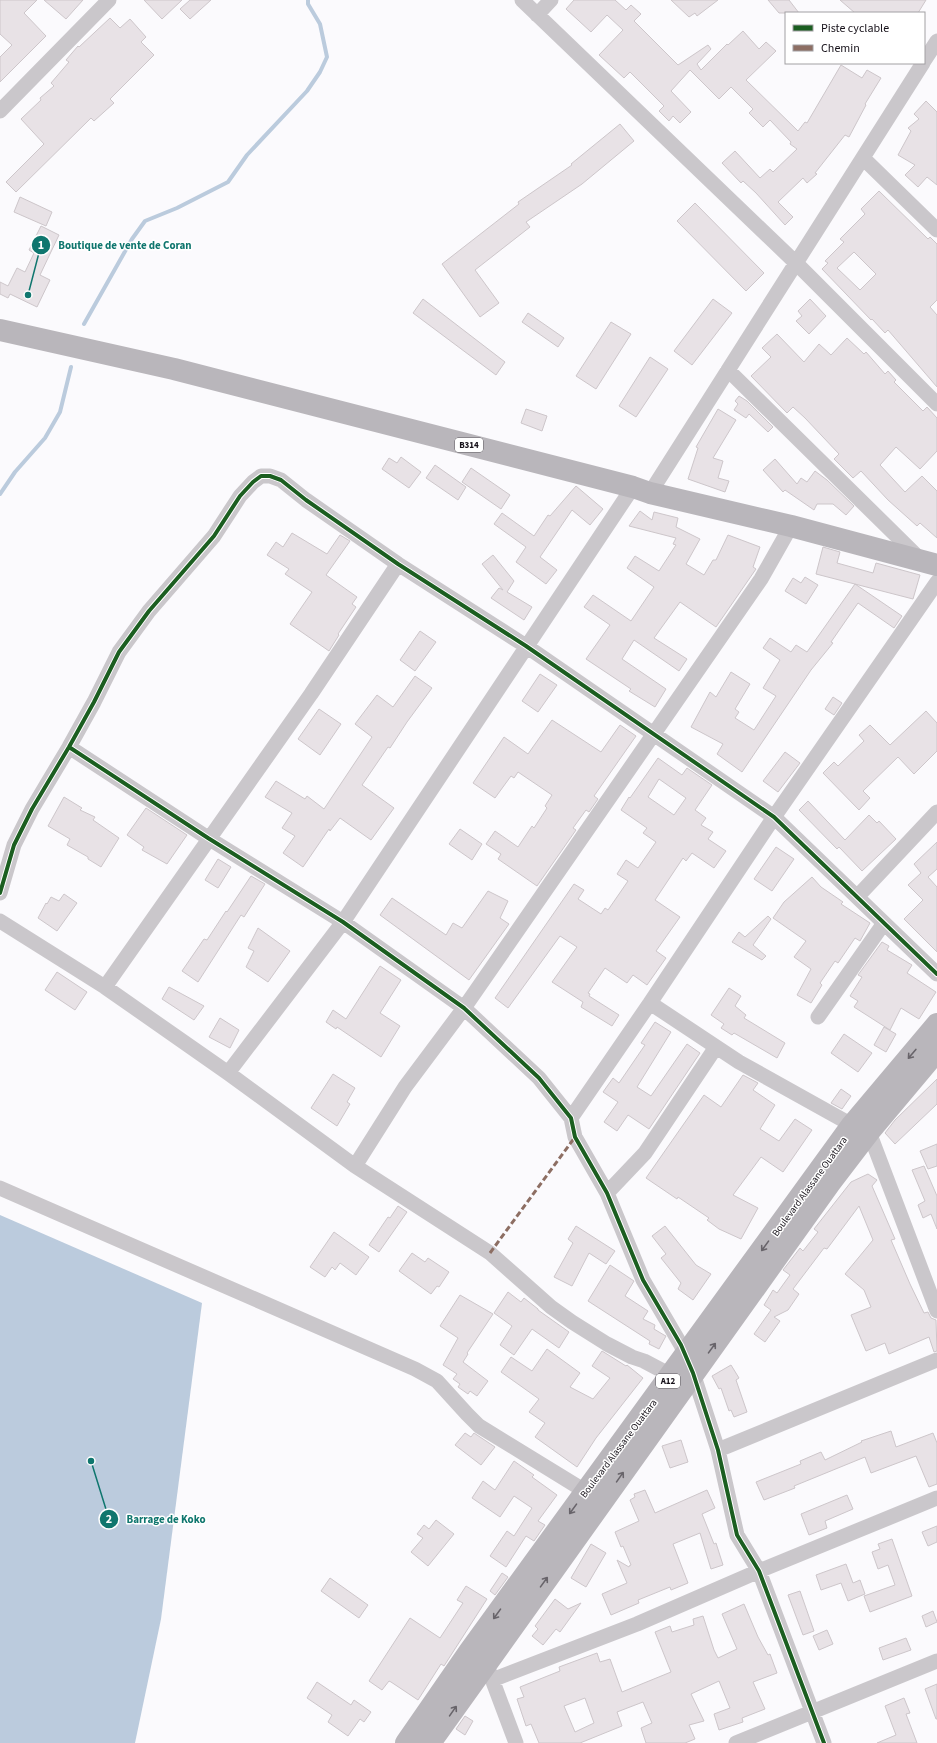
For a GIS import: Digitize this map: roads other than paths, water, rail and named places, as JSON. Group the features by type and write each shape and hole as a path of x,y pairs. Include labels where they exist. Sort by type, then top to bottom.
{"main road":[{"name":"B314","path":"0,330 174,368 641,490 791,526 930,564"},
{"name":"Boulevard Alassane Ouattara","path":"430,1743 594,1496 687,1376 861,1128 937,1024"},
{"name":"Boulevard Alassane Ouattara","path":"861,1128 937,1051"},
{"name":"Boulevard Alassane Ouattara","path":"406,1743 483,1665"}],"street":[{"path":"0,112 109,0"},
{"path":"522,0 796,263 937,404"},
{"path":"537,15 551,0"},
{"path":"228,1073 343,922 526,646 728,370 924,64"},
{"path":"863,158 937,230"},
{"path":"728,370 930,564"},
{"path":"0,893 14,845 32,809 94,702 119,652 149,611 214,536 240,496 260,476 270,476 281,480 306,500 398,564 526,646 774,817 937,974"},
{"path":"355,1166 404,1087 464,1008 761,579 791,526"},
{"path":"105,987 310,694 398,564"},
{"path":"571,1118 774,817 937,582"},
{"path":"69,747 208,838 343,922 464,1008 539,1078 571,1118 575,1137 607,1193 643,1280 681,1345 687,1376 718,1450 736,1535 759,1571 824,1743"},
{"path":"857,897 937,812"},
{"path":"0,922 105,987 228,1073 355,1166 490,1253 551,1308 572,1322 607,1344 632,1357 687,1376"},
{"path":"818,1017 884,923"},
{"path":"650,1003 739,1062 861,1128 937,1311"},
{"path":"607,1193 645,1153 716,1047"},
{"path":"0,1188 415,1369 436,1381 466,1414 480,1426 594,1496"},
{"path":"718,1450 937,1360"},
{"path":"516,1743 483,1665 637,1624 759,1571 937,1498"},
{"path":"736,1743 937,1661"}],"water":[{"path":"0,1215 202,1303 161,1619 135,1743 0,1743"}],"waterway":[{"path":"84,324 132,239 145,221 177,208 228,182 247,155 307,91 320,72 327,57 320,24 308,4 308,0"},
{"path":"0,494 15,472 45,438 60,412 71,367"}],"place":[{"name":"Boutique de vente de Coran","path":"28,295"},
{"name":"Barrage de Koko","path":"91,1461"}]}
